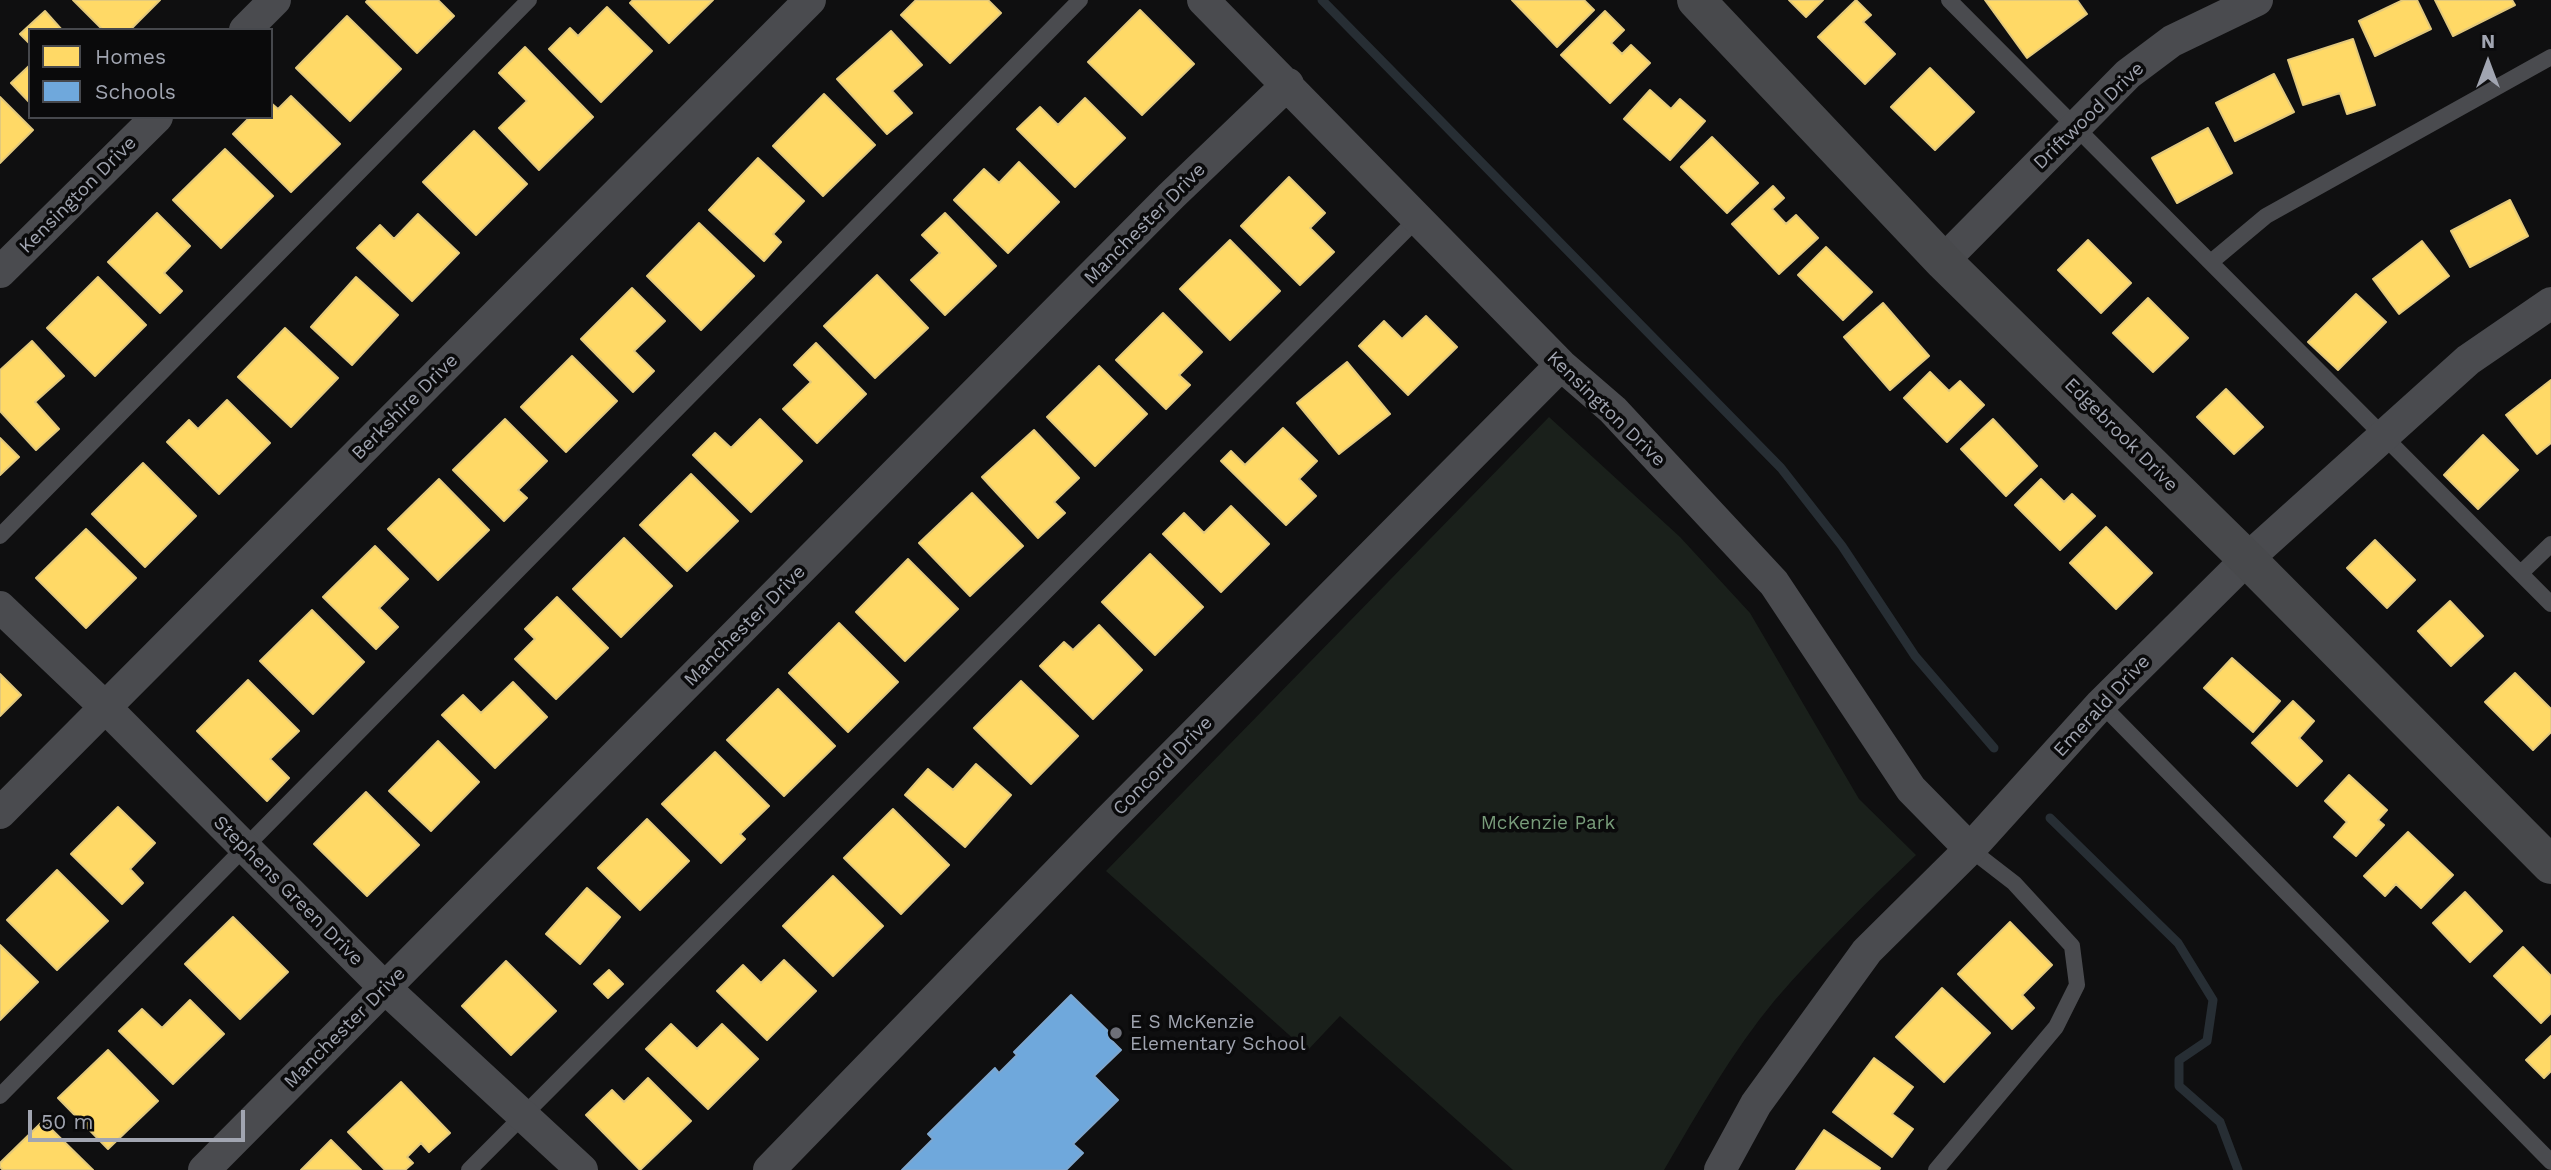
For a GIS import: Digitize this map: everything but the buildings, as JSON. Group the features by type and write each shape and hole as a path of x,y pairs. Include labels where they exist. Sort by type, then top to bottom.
{"street":[{"name":"Berkshire Drive","path":"0,813 810,0"},
{"name":"Kensington Drive","path":"1203,0 1288,83 1560,365 1613,410 1774,583 1911,789 1970,849"},
{"name":"Edgebrook Drive","path":"1696,0 1943,261 2545,849"},
{"name":"Driftwood Drive","path":"1943,261 2128,74 2172,41 2257,0"},
{"path":"247,28 271,1"},
{"name":"Manchester Drive","path":"204,1170 1152,216 1288,83"},
{"name":"Kensington Drive","path":"0,272 154,119"},
{"name":"Emerald Drive","path":"1720,1170 1756,1104 1867,951 1970,849 2101,704 2247,559 2468,360 2551,303"},
{"name":"Concord Drive","path":"769,1170 1118,810 1560,365"},
{"name":"Stephens Green Drive","path":"0,607 106,707 385,988 582,1170"}],"lane":[{"path":"0,536 529,0"},
{"path":"0,1097 244,846 1080,0"},
{"path":"1949,0 2551,604"},
{"path":"2211,262 2266,216 2551,57"},
{"path":"470,1170 1418,218"},
{"path":"2521,573 2551,544"},
{"path":"2101,704 2551,1162"},
{"path":"1936,1170 2056,1027 2077,985 2072,946 2014,883 1970,849"}],"green space":[{"name":"McKenzie Park","path":"1549,417 1680,537 1750,613 1859,799 1916,855 1809,962 1759,1020 1730,1061 1664,1170 1513,1170 1340,1016 1307,1051 1106,871"}],"waterway":[{"path":"1322,0 1781,468 1842,546 1915,656 1994,748"},
{"path":"2050,818 2178,943 2213,1000 2207,1041 2179,1060 2179,1086 2220,1122 2238,1170"}],"place":[{"name":"E S McKenzie Elementary School","path":"1116,1033"}]}
